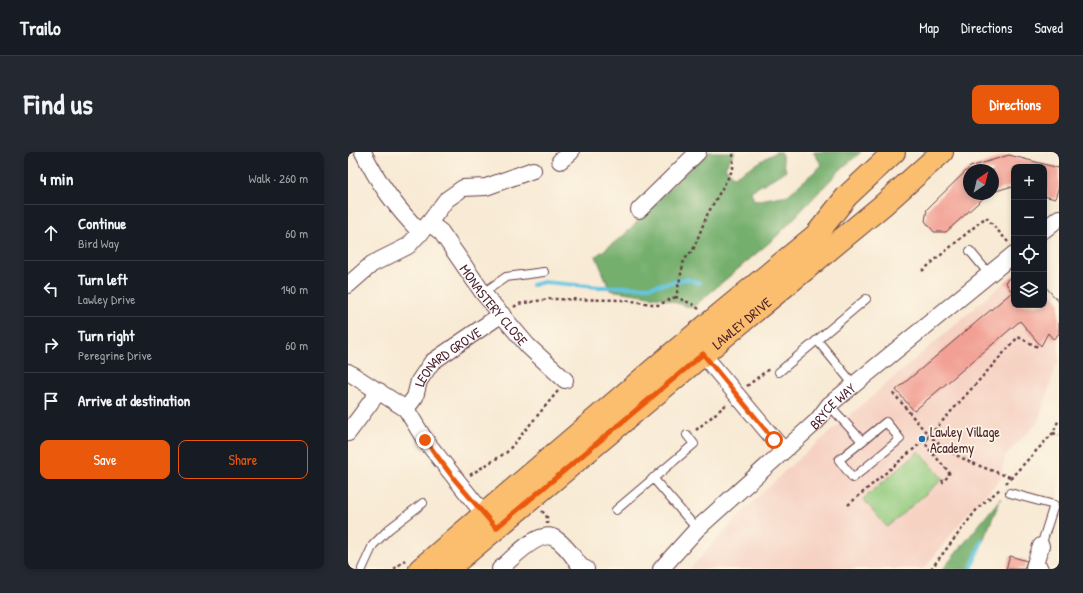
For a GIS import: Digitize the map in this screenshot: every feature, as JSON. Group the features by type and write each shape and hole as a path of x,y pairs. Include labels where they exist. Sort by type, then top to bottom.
{"main road":[{"name":"LAWLEY DRIVE","path":"420,569 490,522 697,346 816,235 848,196 894,152"},
{"path":"816,235 861,205 922,152"},
{"name":"LAWLEY DRIVE","path":"697,346 883,205 942,152"},
{"name":"LAWLEY DRIVE","path":"448,569 490,522"}],"street":[{"name":"MONASTERY CLOSE","path":"363,152 369,164 406,218 425,228 441,232 483,293 528,346 565,380"},
{"path":"639,210 697,152"},
{"path":"348,285 372,264 408,246 425,228 446,200 463,188 486,187 533,170"},
{"path":"1047,228 1059,218"},
{"name":"BRYCE WAY","path":"661,569 697,529 817,420 830,405 1011,256"},
{"name":"LEONARD GROVE","path":"406,409 415,397 418,381 432,362 503,315"},
{"path":"697,346 783,450"},
{"path":"348,372 355,378 379,391 406,409 425,440 458,484 490,522"},
{"path":"348,433 379,391"},
{"path":"500,569 537,538 549,536 558,540 581,567 586,569"},
{"path":"1040,569 1034,567 1041,546"}],"lane":[{"path":"970,251 989,274"},
{"path":"483,293 506,277 544,272"},
{"path":"779,372 866,298"},
{"path":"817,340 854,385"},
{"path":"830,405 862,441"},
{"path":"886,422 900,439 853,478 839,460 862,441 886,422"},
{"path":"616,510 694,444 687,436"},
{"path":"653,478 697,529"},
{"path":"1010,493 1054,505 1041,546"},
{"path":"362,569 373,545 389,529 423,503"}],"path":[{"path":"676,297 684,260 693,250 707,215 733,169 733,152"},
{"path":"503,315 518,304 549,299 626,300 658,305 676,297 692,304 702,312"},
{"path":"848,505 928,437 1018,337 1038,347"},
{"path":"743,389 774,365 779,372"},
{"path":"458,484 506,452 556,394 565,380"},
{"path":"893,393 928,437 956,454 984,468 1013,478"},
{"path":"687,436 727,404"},
{"path":"931,569 978,508 1013,478 1053,433 1059,419"},
{"path":"1053,433 1059,435"},
{"path":"928,437 927,447 948,472 947,479 943,482 942,480"}],"shaded area":[{"name":"Lawley Village Academy","path":"1011,277 1011,308 1047,308 1047,288 1059,302 1059,363 1056,366 1039,421 1005,456 1000,480 971,509 924,569 690,569 728,527 787,469"}],"green space":[{"path":"709,152 735,152 725,167 734,177 776,152 781,152 786,171 751,191 754,201 788,195 822,165 813,152 861,152 839,171 777,236 692,308 662,298 610,290 596,256 623,236 685,173"},
{"path":"919,451 943,479 887,527 863,499"},
{"path":"1001,498 971,569 943,569"}],"building":[{"path":"1009,155 1044,164 1011,164 1011,187 999,190 999,164 980,164"},
{"path":"1047,165 1059,168 1059,186 1055,199 1047,197"},
{"path":"963,174 963,200 981,200 946,232 934,232 925,221 927,209"},
{"path":"1011,277 1011,291 1005,282"},
{"path":"1047,288 1059,302 1059,334 1053,339 1048,333 1041,346 1020,321 914,411 896,390 1011,293 1011,308 1047,308"},
{"path":"1010,556 1027,561 1024,569 1006,569"}],"waterway":[{"path":"532,285 544,282 599,287 649,287 687,279 699,283"},
{"path":"971,569 982,540"}],"place":[{"name":"Lawley Village Academy","path":"922,439"}],"route":[{"path":"425,440 484,516 496,528 703,354 774,440"}]}
